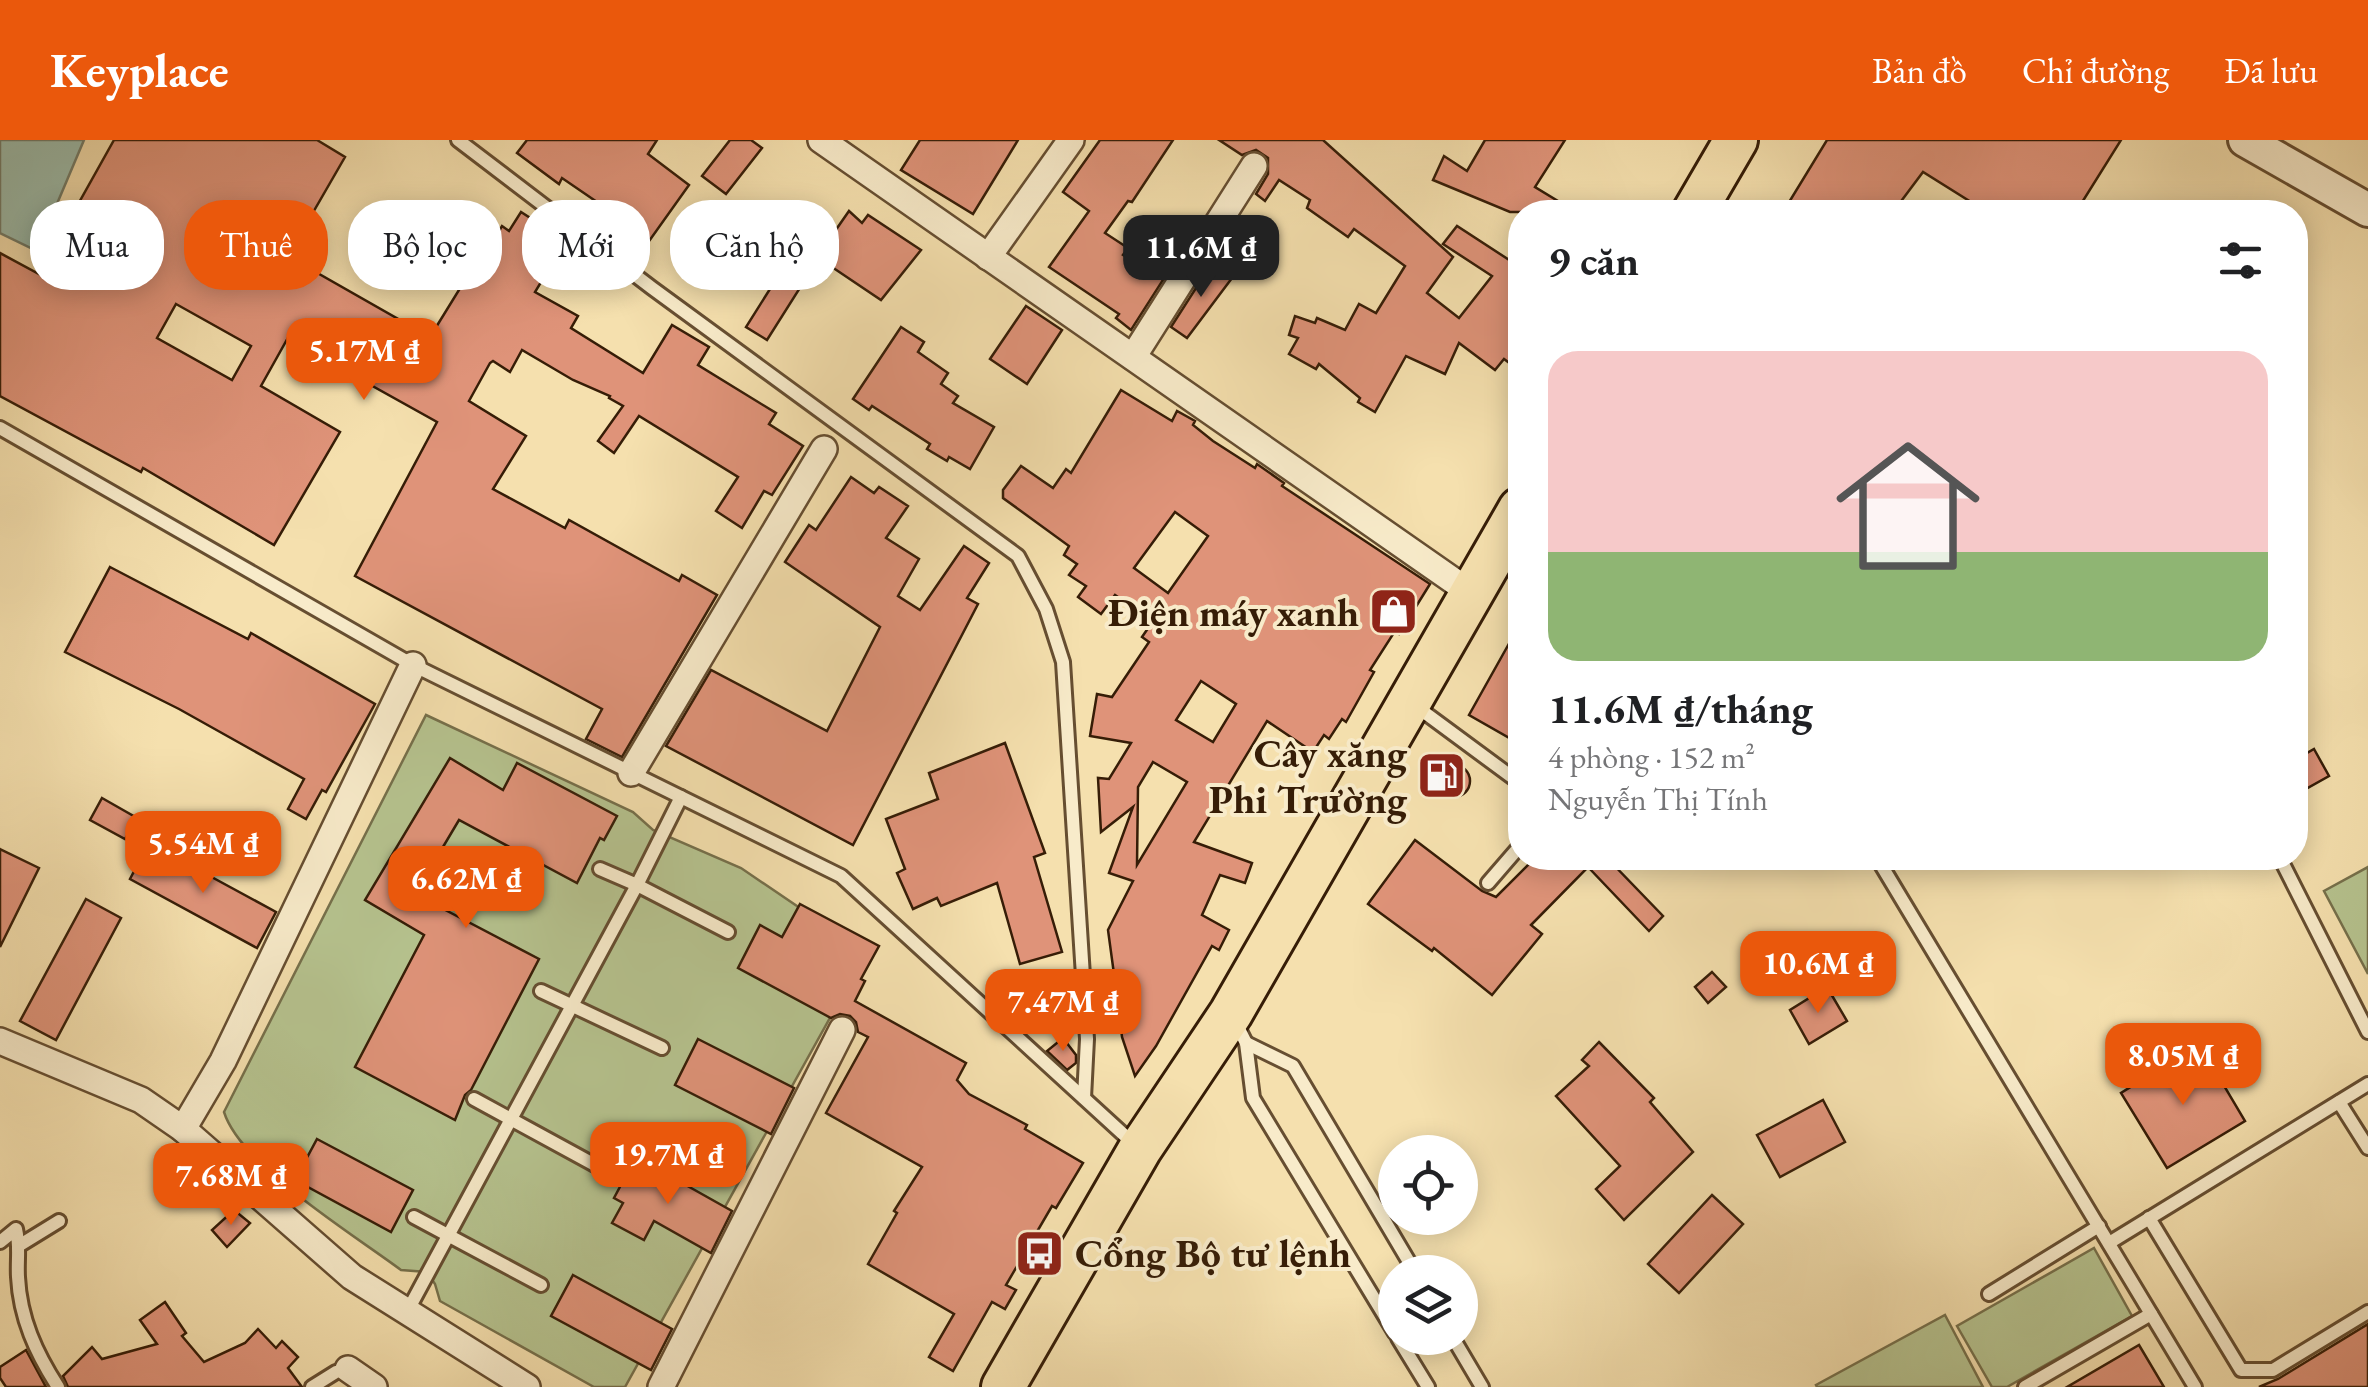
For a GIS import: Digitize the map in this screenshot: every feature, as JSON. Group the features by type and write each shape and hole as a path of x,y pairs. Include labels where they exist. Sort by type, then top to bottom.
{"highway":[{"path":"1701,200 1736,140"},
{"path":"1004,1387 1140,1149 1238,1028 1409,702 1508,529"}],"street":[{"path":"988,256 1071,140"},
{"path":"2245,140 2368,210"},
{"path":"835,144 988,256 1471,592"},
{"path":"1133,357 1254,166"},
{"path":"631,773 824,449"},
{"path":"183,1129 223,1061 413,665"},
{"path":"661,1387 842,1030"},
{"path":"0,1041 142,1100 183,1129 352,1276 526,1387"},
{"path":"348,1370 374,1387"}],"lane":[{"path":"458,140 652,288 1018,556 1046,609 1063,662 1087,1039 1084,1098"},
{"path":"0,428 413,665 842,876 1140,1149"},
{"path":"1409,702 1508,774"},
{"path":"407,1312 681,797"},
{"path":"1488,883 1508,860"},
{"path":"600,868 728,932"},
{"path":"1884,870 2195,1387"},
{"path":"2286,870 2368,1032"},
{"path":"540,991 662,1048"},
{"path":"1238,1028 1293,1066 1404,1255"},
{"path":"1238,1028 1253,1098 1378,1305"},
{"path":"2110,1244 2368,1084"},
{"path":"474,1099 595,1165"},
{"path":"2338,1102 2368,1148"},
{"path":"414,1217 541,1285"},
{"path":"2149,1218 2241,1370 2273,1370 2368,1312"},
{"path":"20,1245 59,1221"},
{"path":"1989,1294 2100,1226"},
{"path":"0,1242 16,1229 22,1312 38,1358 58,1387"},
{"path":"2025,1387 2151,1314"},
{"path":"1408,1355 1428,1387"},
{"path":"1463,1355 1482,1387"},
{"path":"312,1387 336,1372 348,1370"}],"green space":[{"path":"426,715 633,812 653,830 741,868 866,953 625,1387 594,1387 440,1301 427,1272 401,1270 275,1176 235,1133 224,1112"},
{"path":"2368,867 2368,974 2324,891"},
{"path":"2094,1248 2132,1316 2007,1387 1992,1387 1957,1326"},
{"path":"1945,1315 1983,1387 1817,1387 1816,1385"}],"shaded area":[{"path":"0,140 84,140 59,200 30,200 30,248 0,233"}],"building":[{"path":"114,140 317,140 345,157 320,200 184,200 184,290 328,290 328,279 430,337 459,290 502,290 502,226 509,231 521,212 522,290 536,290 578,316 571,328 643,373 672,325 709,347 698,365 776,413 769,424 803,446 772,495 764,491 742,528 716,511 738,477 639,416 614,453 598,441 623,406 610,396 522,350 510,372 493,361 490,363 469,401 526,436 493,489 565,528 569,520 679,581 682,575 717,595 622,757 586,739 602,709 355,576 437,422 360,379 367,368 294,327 261,386 340,432 274,545 143,468 141,472 0,396 0,253 30,269 30,290 164,290 164,200 80,200","holes":["176,304 251,346 232,380 157,338"]},
{"path":"527,140 657,140 648,154 689,185 678,200 670,200 670,212 650,240 650,200 594,200 562,178 559,184 517,153"},
{"path":"730,140 751,140 762,148 726,194 702,176"},
{"path":"920,140 1018,140 973,214 901,170"},
{"path":"1100,140 1173,140 1132,202 1128,201 1105,233 1128,248 1123,255 1163,280 1131,330 1116,318 1119,314 1049,267 1089,211 1063,192"},
{"path":"1219,140 1323,140 1453,257 1427,293 1459,318 1492,276 1443,244 1457,226 1508,259 1508,362 1504,359 1495,370 1459,343 1445,374 1406,356 1375,412 1358,402 1360,398 1319,364 1316,369 1289,354 1298,338 1289,335 1295,316 1315,323 1317,318 1345,330 1359,304 1376,313 1405,266 1354,229 1348,237 1307,208 1310,200 1279,180 1265,201 1256,194 1268,174 1268,158 1256,150 1242,155"},
{"path":"1485,140 1565,140 1535,187 1556,200 1508,200 1508,211 1433,180 1444,156 1467,171"},
{"path":"1827,140 2121,140 2084,200 1968,200 1923,172 1902,200 1790,200"},
{"path":"849,211 862,223 868,215 921,250 881,300 839,272 839,225"},
{"path":"1212,263 1232,278 1187,338 1171,327"},
{"path":"769,290 799,290 767,340 746,327"},
{"path":"1026,306 1062,330 1027,384 990,359"},
{"path":"901,327 924,342 918,352 948,373 941,384 958,396 953,403 994,427 970,469 949,457 947,461 927,449 930,444 872,406 869,410 853,399"},
{"path":"1121,390 1172,421 1177,411 1195,421 1193,425 1213,441 1255,468 1257,464 1284,483 1282,486 1430,584 1399,634 1395,631 1370,670 1374,672 1346,722 1342,719 1329,739 1324,735 1313,752 1267,721 1194,842 1252,863 1245,883 1220,875 1202,915 1229,930 1219,950 1212,946 1135,1076 1122,1037 1117,996 1130,985 1116,989 1108,930 1133,881 1109,873 1133,807 1101,832 1098,778 1109,779 1131,743 1090,736 1097,694 1112,697 1149,642 1142,637 1153,621 1115,595 1101,614 1078,597 1086,586 1069,575 1077,564 1064,555 1069,546 1003,498 1003,490 1021,466 1053,488 1066,469 1071,473","holes":["1175,512 1208,536 1168,593 1134,568","1201,681 1236,704 1213,742 1176,720","1153,762 1187,782 1137,865 1138,787"]},
{"path":"851,477 874,493 879,487 908,506 886,538 919,559 898,596 920,610 964,546 989,563 967,598 978,604 853,845 666,746 711,670 827,731 880,627 785,562 809,525 816,530"},
{"path":"110,567 248,639 251,633 375,704 326,792 322,790 306,819 288,809 304,779 179,709 65,652"},
{"path":"1508,645 1508,737 1469,715"},
{"path":"1005,743 1045,853 1034,857 1062,952 1020,964 997,883 941,906 937,898 913,909 897,873 905,869 886,819 938,799 929,773"},
{"path":"2314,749 2329,776 2308,788 2308,752"},
{"path":"450,758 503,790 517,763 617,816 604,840 600,838 577,883 459,820 415,894 539,959 455,1120 355,1067 424,935 365,900"},
{"path":"1454,765 1465,770 1470,781 1465,792 1454,797 1443,792 1438,781 1443,770"},
{"path":"102,798 137,818 125,839 90,820"},
{"path":"1415,840 1482,891 1496,897 1523,870 1585,870 1531,925 1542,934 1492,995 1434,948 1432,951 1368,904"},
{"path":"149,843 276,912 257,948 130,879"},
{"path":"0,849 39,868 0,947"},
{"path":"1591,870 1619,870 1663,916 1649,931"},
{"path":"86,899 121,918 56,1040 20,1021"},
{"path":"800,904 879,946 861,979 865,981 855,1001 966,1063 957,1080 969,1094 1027,1125 1025,1129 1083,1163 1056,1208 1052,1206 1006,1285 1016,1290 1005,1309 992,1302 953,1371 929,1357 954,1314 868,1264 897,1213 894,1211 922,1167 826,1113 868,1037 858,1032 850,1016 840,1014 831,1018 738,968 760,925 782,937"},
{"path":"1712,972 1726,987 1708,1003 1695,987"},
{"path":"1827,987 1847,1021 1809,1044 1790,1010"},
{"path":"1063,1038 1076,1055 1076,1063 1067,1070 1047,1051"},
{"path":"698,1039 794,1088 771,1134 675,1085"},
{"path":"1599,1042 1654,1098 1650,1102 1693,1152 1624,1220 1596,1189 1620,1166 1556,1096 1589,1066 1582,1060"},
{"path":"2182,1055 2229,1073 2220,1079 2245,1121 2167,1168 2121,1093"},
{"path":"1823,1100 1845,1142 1780,1177 1757,1135"},
{"path":"317,1139 413,1190 391,1232 295,1180"},
{"path":"636,1157 732,1211 711,1253 654,1221 644,1240 612,1223 623,1203 614,1198"},
{"path":"1712,1195 1743,1224 1679,1293 1648,1264"},
{"path":"234,1210 250,1223 227,1247 212,1230"},
{"path":"573,1275 672,1329 651,1370 551,1316"},
{"path":"165,1302 186,1333 182,1336 204,1362 245,1343 258,1329 276,1348 282,1341 298,1357 288,1368 302,1387 68,1387 63,1376 92,1347 102,1359 157,1344 140,1320"},
{"path":"2368,1324 2368,1387 2259,1387 2278,1379"},
{"path":"2139,1345 2164,1387 2067,1387"},
{"path":"26,1350 46,1387 6,1387 0,1378 0,1367"}],"place":[{"name":"Điện máy xanh","path":"1394,612"},
{"name":"Cây xăng Phi Trường","path":"1442,776"},
{"name":"Cổng Bộ tư lệnh","path":"1040,1253"}]}
